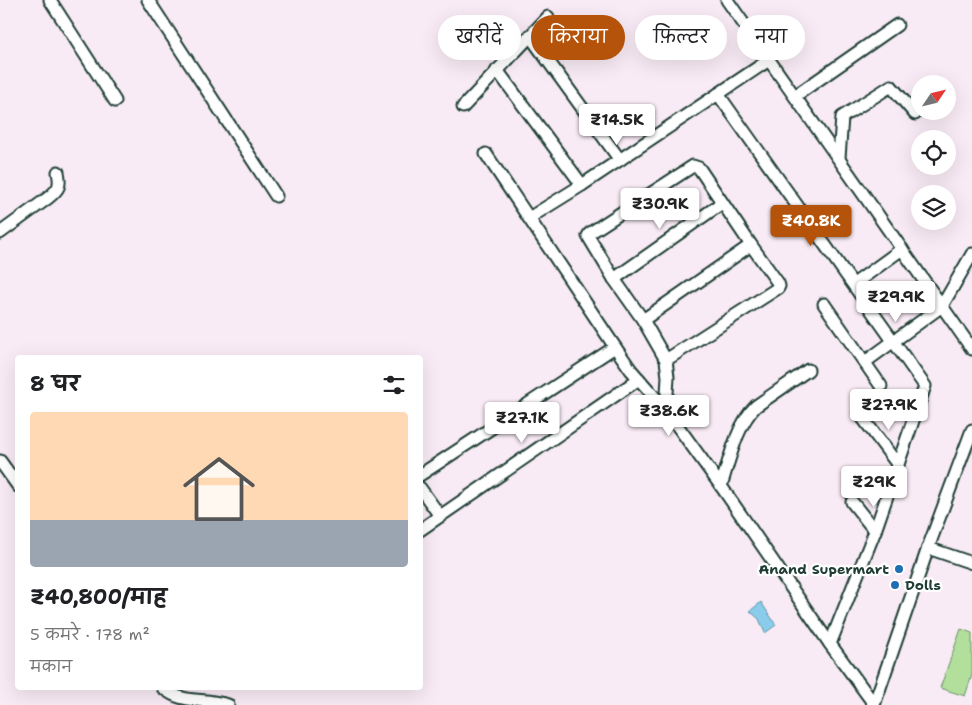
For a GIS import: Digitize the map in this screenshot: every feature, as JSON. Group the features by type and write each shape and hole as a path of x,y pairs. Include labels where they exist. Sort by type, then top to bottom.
{"street":[{"path":"50,0 115,101"},
{"path":"148,0 276,196"},
{"path":"727,0 738,15"},
{"path":"795,96 897,25"},
{"path":"463,107 530,36 620,160"},
{"path":"529,218 620,160 769,60 972,348"},
{"path":"498,70 582,185"},
{"path":"839,158 842,117 891,86 911,109"},
{"path":"718,94 925,386 875,531 830,644"},
{"path":"486,154 615,347 666,410 721,486 874,705"},
{"path":"666,360 778,287 778,283 699,168 693,166 590,233 588,238 643,320 666,360 668,377 666,410"},
{"path":"0,233 55,193 60,185 58,172"},
{"path":"614,279 722,203"},
{"path":"643,320 751,245"},
{"path":"854,284 902,248"},
{"path":"865,362 942,306 972,254"},
{"path":"824,304 881,386"},
{"path":"423,473 615,347"},
{"path":"721,486 730,456 750,412 808,370"},
{"path":"423,528 640,379"},
{"path":"859,413 898,465"},
{"path":"874,705 928,548 972,430"},
{"path":"0,461 15,482"},
{"path":"423,492 440,516"},
{"path":"852,502 875,531"},
{"path":"928,548 972,563"},
{"path":"165,690 180,701 214,702 228,705"}],"green space":[{"path":"961,629 972,633 972,675 965,696 940,688"}],"water":[{"path":"761,602 776,625 765,633 759,619 750,611"}],"place":[{"name":"Anand Supermart","path":"899,569"},
{"name":"Dolls","path":"895,585"}]}
